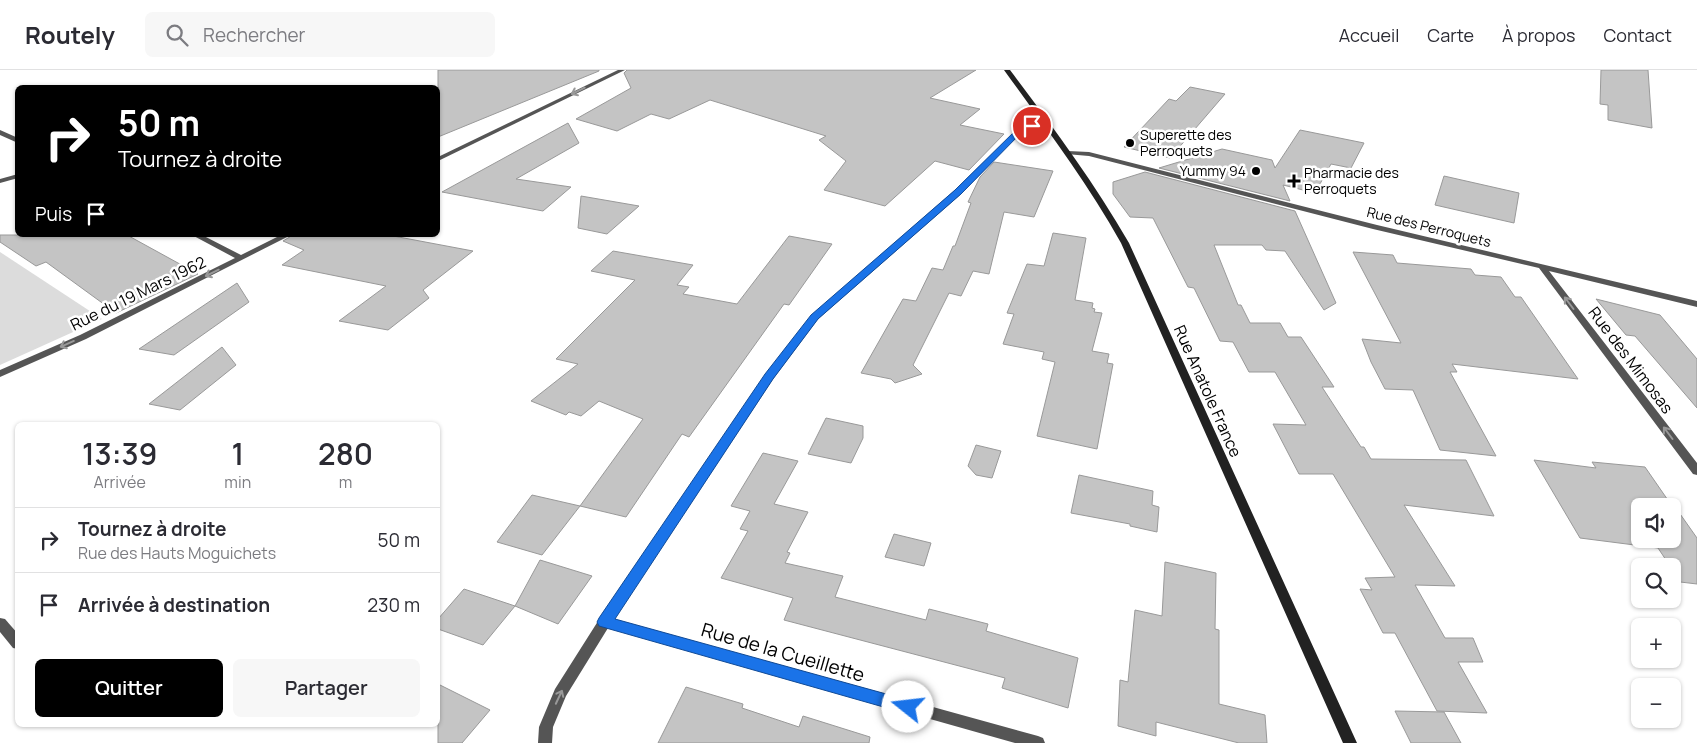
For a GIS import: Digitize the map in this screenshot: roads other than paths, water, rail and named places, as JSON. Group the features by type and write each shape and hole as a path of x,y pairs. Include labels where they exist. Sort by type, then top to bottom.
{"street":[{"path":"440,158 622,70"},
{"name":"Rue Anatole France","path":"1007,70 1106,208 1126,243 1350,743"},
{"path":"545,743 546,727 560,693 605,622 769,377 815,317 958,192 1020,130 1045,123"},
{"path":"0,132 15,140"},
{"name":"Rue des Perroquets","path":"1068,153 1089,154 1697,304"},
{"path":"0,181 15,177"},
{"path":"200,237 242,258"},
{"name":"Rue du 19 Mars 1962","path":"0,374 83,337 283,237"},
{"name":"Rue des Mimosas","path":"1541,266 1697,471"},
{"name":"Rue de la Cueillette","path":"605,622 1038,743"},
{"path":"0,623 15,640"}],"place":[{"name":"Superette des Perroquets","path":"1130,143"},
{"name":"Yummy 94","path":"1256,171"},
{"name":"Pharmacie des Perroquets","path":"1294,181"}]}
